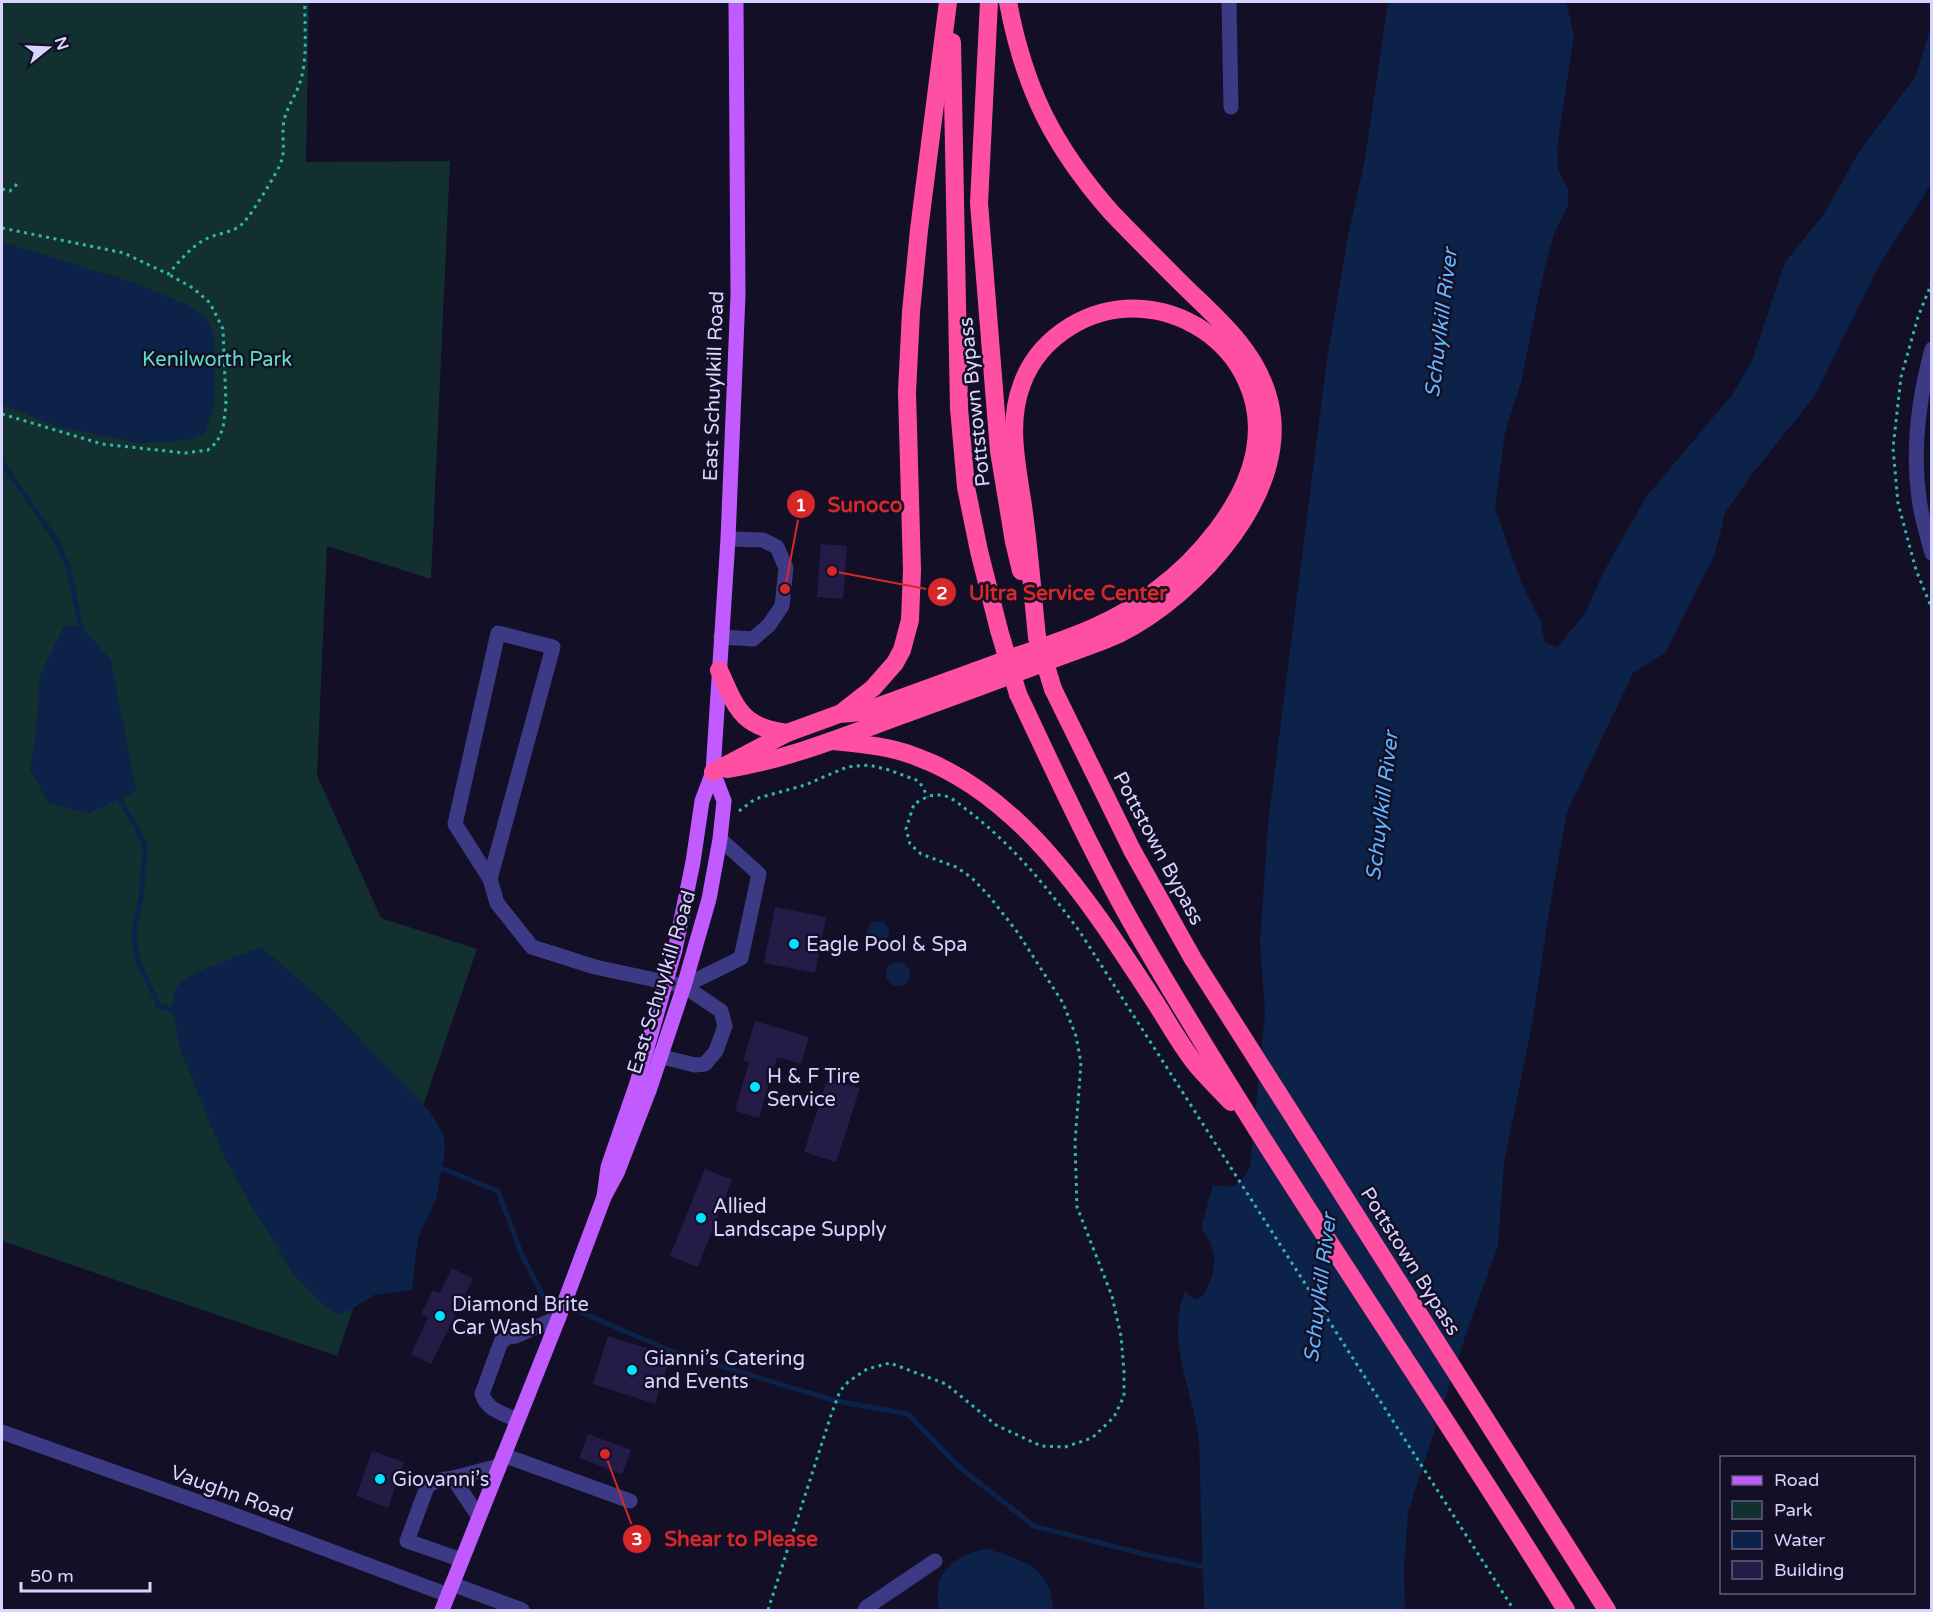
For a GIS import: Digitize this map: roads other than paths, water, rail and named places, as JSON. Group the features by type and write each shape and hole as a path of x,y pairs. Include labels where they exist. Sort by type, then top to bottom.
{"highway":[{"name":"Pottstown Bypass","path":"950,2 959,408 966,487 978,551 999,630 1018,694 1092,850 1138,934 1258,1133"},
{"path":"714,772 787,733 839,714 862,698 885,676 902,650 910,620 912,570 907,392 911,312 919,230 950,2"},
{"name":"Pottstown Bypass","path":"989,2 979,203 999,451 1014,542 1037,637 1053,689 1132,850 1193,959 1606,1611"},
{"path":"714,772 761,763 828,741 1118,634 1179,593 1235,532 1257,498 1268,468 1273,435 1268,394 1250,356 1220,320 1111,212 1066,155 1046,121 1029,84 1008,2"},
{"path":"839,714 863,712 1092,630 1155,592 1197,552 1224,520 1243,489 1255,449 1256,422 1250,392 1235,362 1213,337 1193,323 1148,309 1097,314 1080,321 1050,341 1028,370 1017,399 1014,419 1015,446 1037,637"},
{"path":"719,670 736,705 753,723 787,733"},
{"path":"828,741 882,747 931,762 974,787 1009,815 1052,858 1091,905 1195,1063 1258,1133 1566,1611"}],"main road":[{"name":"East Schuylkill Road","path":"653,1055 666,983 685,906 702,801 714,772 728,539 738,295 736,2"},
{"name":"East Schuylkill Road","path":"442,1611 559,1317 604,1197 608,1167 653,1055 684,986 709,899 720,839 724,801 714,772"}],"street":[{"path":"1229,2 1231,107"},
{"path":"1932,349 1923,384 1916,446 1919,499 1932,553"},
{"path":"721,637 753,639 769,625 782,606 786,568 777,547 764,540 728,539"},
{"path":"490,879 554,646 498,633 455,824 490,879 497,903 532,947 595,967 684,986 721,1011 724,1026 716,1051 705,1064 695,1065 653,1055"},
{"path":"684,986 741,958 759,874 720,839"},
{"path":"517,1420 489,1407 484,1402 482,1394 501,1342 508,1337 516,1336 559,1317"},
{"name":"Vaughn Road","path":"2,1432 450,1589 522,1611"},
{"path":"462,1560 407,1542 427,1487 435,1481 453,1478 501,1460 630,1501"},
{"path":"453,1478 479,1516"},
{"path":"865,1611 867,1607 935,1561"}],"water":[{"name":"Schuylkill River","path":"1388,2 1566,2 1574,35 1557,148 1558,169 1568,190 1568,206 1554,234 1544,271 1521,382 1505,433 1495,508 1521,582 1540,620 1545,642 1557,647 1585,614 1603,573 1646,497 1732,395 1752,361 1785,262 1824,214 1859,152 1915,77 1931,27 1931,184 1880,264 1814,397 1750,477 1725,513 1715,554 1665,653 1633,673 1567,812 1532,1025 1504,1162 1498,1246 1470,1322 1408,1512 1404,1570 1405,1610 1204,1610 1199,1441 1179,1348 1180,1310 1185,1291 1195,1300 1204,1295 1212,1276 1215,1258 1209,1239 1201,1228 1213,1185 1236,1185 1243,1179 1250,1167 1265,1013 1260,942 1268,824 1327,359 1348,236 1365,159"},
{"path":"2,242 129,281 188,305 207,319 215,338 214,404 205,433 189,440 140,443 56,426 2,404"},
{"path":"64,626 80,626 111,660 136,791 88,814 49,803 30,770 36,733 40,675"},
{"path":"878,921 886,924 889,932 886,940 878,943 870,940 867,932 870,924"},
{"path":"261,947 324,1001 430,1112 444,1135 445,1153 436,1199 418,1238 412,1290 374,1295 349,1311 337,1314 322,1304 294,1275 245,1195 221,1150 180,1049 172,1009 174,992 181,981 202,970"},
{"path":"898,962 903,963 909,969 909,979 903,985 898,986 893,985 887,979 886,974 887,969 893,963"},
{"path":"988,1549 1024,1562 1041,1575 1048,1584 1053,1610 940,1610 938,1586 948,1568 965,1555"}],"waterway":[{"path":"2,463 56,540 68,566 82,632"},
{"path":"116,794 145,846 142,892 134,932 137,959 159,1006 178,1012"},
{"path":"436,1166 498,1191 521,1253 543,1296 671,1351 836,1401 908,1414 958,1466 1034,1526 1209,1568"}],"place":[{"name":"Ultra Service Center","path":"832,571"},
{"name":"Sunoco","path":"785,589"},
{"name":"Eagle Pool & Spa","path":"794,944"},
{"name":"H & F Tire Service","path":"755,1087"},
{"name":"Allied Landscape Supply","path":"701,1218"},
{"name":"Diamond Brite Car Wash","path":"440,1316"},
{"name":"Gianni’s Catering and Events","path":"632,1370"},
{"name":"Shear to Please","path":"605,1454"},
{"name":"Giovanni’s","path":"380,1479"}],"park label":[{"name":"Kenilworth Park","path":"217,359"}]}
